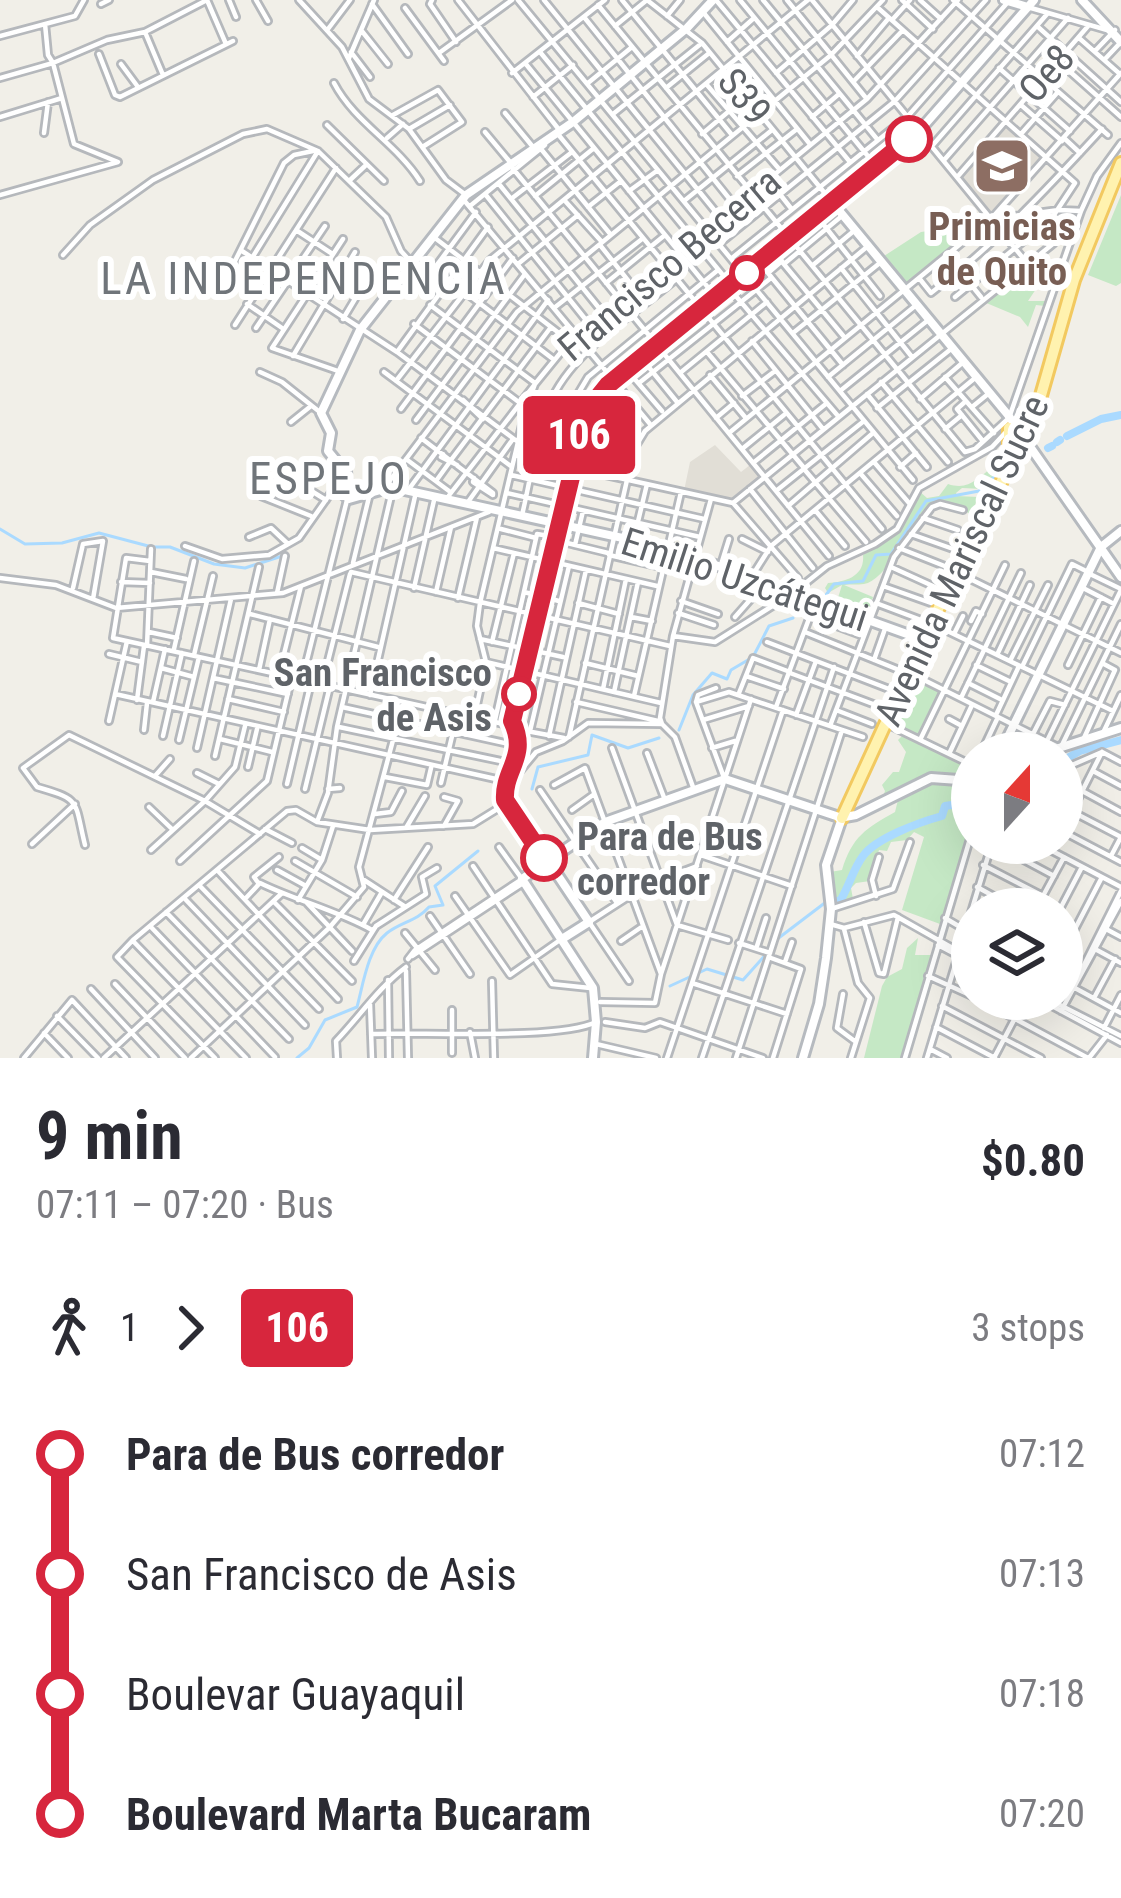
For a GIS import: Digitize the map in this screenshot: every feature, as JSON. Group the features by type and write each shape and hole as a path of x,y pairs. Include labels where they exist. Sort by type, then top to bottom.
{"main road":[{"name":"Avenida Mariscal Sucre","path":"842,818 851,811 914,675 955,571 1047,395 1082,257 1121,163"},
{"name":"Avenida Mariscal Sucre","path":"1068,308 1121,176"},
{"path":"1049,306 1068,308"},
{"path":"1006,475 1010,423"},
{"name":"Avenida Mariscal Sucre","path":"842,818 937,626 955,571 1006,475"}],"street":[{"path":"0,37 75,16 84,0"},
{"path":"101,4 109,0"},
{"path":"0,79 107,40 145,32 207,0 229,43 116,96 100,54"},
{"path":"229,0 236,17"},
{"path":"256,0 268,21"},
{"path":"299,0 370,77"},
{"path":"327,30 350,0"},
{"path":"432,0 430,4 456,42"},
{"path":"458,0 604,193 882,529"},
{"path":"439,53 515,0 913,480"},
{"path":"544,0 728,227"},
{"path":"622,0 732,135"},
{"path":"596,34 647,0"},
{"name":"S39","path":"647,0 702,43 832,202"},
{"path":"667,16 680,0"},
{"path":"321,413 360,330 434,238 511,166 662,50 715,0 850,163"},
{"path":"753,0 742,3 876,166"},
{"path":"763,0 892,154"},
{"path":"787,0 867,99"},
{"path":"396,381 479,272 505,248 810,0 1027,263"},
{"path":"776,74 854,0"},
{"path":"920,0 941,19"},
{"path":"719,244 896,101 986,0"},
{"path":"1084,0 1118,36"},
{"path":"857,56 906,1 933,29"},
{"path":"919,278 932,293 976,259 1105,132 956,1"},
{"name":"Francisco Becerra","path":"474,719 486,662 480,639 480,603 516,440 535,383 570,341 867,99 956,1"},
{"path":"552,463 577,391 601,366 908,116 1007,1 1031,4 1118,36"},
{"path":"373,2 350,55 369,99 406,127 650,424"},
{"path":"373,2 408,54"},
{"path":"512,73 602,3 613,24 963,451 970,452 1010,423"},
{"path":"317,822 328,789 389,487 406,459 525,306 831,55 877,3 1075,182 1059,210 956,297"},
{"path":"629,982 507,804 506,786 520,747 515,728 525,670 578,438 590,406 629,368 920,130 1031,4"},
{"path":"405,8 445,62"},
{"path":"704,12 810,146"},
{"path":"932,146 1048,13"},
{"path":"584,17 736,207"},
{"path":"727,42 754,18"},
{"path":"944,160 1068,18"},
{"path":"1016,22 1030,33"},
{"path":"0,195 118,163 74,144 48,56 45,24"},
{"name":"Oe8","path":"957,177 1088,25"},
{"path":"1037,26 1121,102"},
{"path":"361,30 388,64"},
{"path":"854,82 902,30"},
{"path":"145,32 163,75"},
{"path":"1095,51 1118,36"},
{"path":"1091,76 1118,36"},
{"path":"729,433 992,219 1063,140 1121,73 1078,37"},
{"path":"613,113 702,43"},
{"path":"566,57 580,44"},
{"path":"588,83 632,47"},
{"path":"539,52 848,433"},
{"path":"666,88 710,52"},
{"path":"987,55 1070,131"},
{"path":"1058,60 1121,117"},
{"path":"525,63 716,297"},
{"path":"122,64 138,87"},
{"path":"533,98 572,65"},
{"path":"897,71 911,85"},
{"path":"1090,90 1098,82"},
{"path":"334,83 359,118 387,138 420,181"},
{"path":"702,134 761,84"},
{"path":"707,85 780,170"},
{"path":"393,115 435,89 462,122 423,147"},
{"path":"1021,134 1058,92"},
{"path":"812,117 839,94"},
{"path":"0,117 62,98"},
{"path":"44,133 48,102"},
{"path":"1020,104 1080,153"},
{"path":"387,138 450,105"},
{"path":"505,113 555,165 611,235"},
{"path":"677,134 693,123"},
{"path":"327,124 384,182"},
{"path":"804,137 819,124"},
{"path":"601,155 624,126"},
{"path":"737,176 797,128"},
{"path":"63,254 90,225 153,180 244,134 267,129 318,151 386,217 402,254 434,269 553,358"},
{"path":"684,201 772,130"},
{"path":"484,132 829,556"},
{"path":"673,636 715,642 793,593 826,566 897,529 909,503 931,479 992,447 1010,423 1081,211 1097,176 1121,143"},
{"path":"648,157 662,145"},
{"path":"535,196 595,148"},
{"path":"223,285 284,163 294,155 318,151"},
{"path":"252,258 318,151"},
{"path":"512,199 572,152"},
{"path":"349,181 364,166"},
{"path":"420,288 449,249 469,203 499,184 511,166"},
{"path":"235,325 336,168"},
{"path":"629,191 658,170"},
{"path":"835,174 848,190"},
{"name":"S39","path":"768,179 805,224"},
{"path":"400,409 515,261 532,254 575,212 621,181"},
{"path":"499,184 604,314"},
{"path":"485,194 606,337"},
{"path":"566,201 634,288"},
{"path":"832,202 1027,439 1121,573"},
{"path":"397,352 496,208"},
{"path":"992,219 1081,211"},
{"path":"671,242 694,213"},
{"path":"816,215 880,296"},
{"path":"590,471 606,414 843,215"},
{"path":"256,328 325,226"},
{"path":"296,230 333,255"},
{"path":"811,267 855,230"},
{"path":"606,283 664,235"},
{"path":"434,238 570,341"},
{"path":"338,371 272,349 343,239"},
{"path":"554,308 642,239"},
{"path":"515,454 733,502 1054,242"},
{"path":"962,243 976,259"},
{"path":"569,737 634,449 650,424 868,246"},
{"path":"242,251 412,362 516,440 468,503"},
{"path":"773,251 845,338"},
{"path":"293,356 356,252"},
{"path":"946,255 983,298"},
{"path":"794,334 881,262"},
{"path":"841,268 912,357"},
{"path":"416,420 525,274"},
{"path":"769,276 851,383"},
{"path":"522,515 541,430 556,390 589,351 676,280"},
{"path":"343,319 356,299"},
{"path":"362,711 404,546 412,491 421,470 548,300"},
{"path":"680,373 767,302"},
{"path":"247,304 284,329"},
{"path":"406,459 449,496 535,383 430,305"},
{"path":"828,377 915,306"},
{"path":"643,308 654,323"},
{"path":"661,317 673,332"},
{"path":"753,464 927,321"},
{"path":"686,322 714,346"},
{"path":"414,324 526,408"},
{"path":"436,481 551,327"},
{"path":"752,341 824,428"},
{"path":"923,348 935,362"},
{"path":"776,491 951,349"},
{"path":"707,352 866,542"},
{"path":"618,353 664,413"},
{"path":"641,358 677,402"},
{"path":"920,399 962,363"},
{"path":"742,396 775,370"},
{"path":"184,546 234,560 261,558 299,538 346,472 328,452 331,433 321,413 282,382 260,372"},
{"path":"384,372 512,471 705,519"},
{"path":"710,376 746,419"},
{"path":"945,377 994,434"},
{"path":"750,578 785,534 975,378"},
{"path":"880,382 948,462"},
{"path":"867,394 927,467"},
{"path":"930,442 969,404 988,394"},
{"path":"716,418 734,403"},
{"path":"290,422 311,406"},
{"path":"960,412 992,447"},
{"path":"742,449 786,414"},
{"path":"521,425 634,449"},
{"path":"788,506 873,434"},
{"path":"910,446 924,435"},
{"path":"421,438 480,485"},
{"path":"900,467 916,453"},
{"path":"874,462 909,503"},
{"path":"860,473 897,516"},
{"path":"629,559 647,484"},
{"path":"305,487 328,501"},
{"path":"302,680 349,499 335,487"},
{"name":"Emilio Uzcátegui","path":"349,499 389,487 449,496 634,539 927,640"},
{"path":"750,489 813,568"},
{"path":"305,789 334,636 371,490"},
{"path":"634,696 681,492"},
{"path":"507,493 700,537"},
{"path":"261,496 312,516"},
{"path":"414,588 435,496"},
{"path":"664,724 661,703 670,646 711,500"},
{"path":"733,502 798,578"},
{"path":"830,726 899,548 940,504 963,510"},
{"path":"0,578 72,591 116,608 277,593 500,510"},
{"path":"815,510 845,546"},
{"path":"575,545 583,511"},
{"path":"458,598 476,517"},
{"path":"923,518 958,530"},
{"path":"435,593 451,527"},
{"path":"248,537 271,528 287,544"},
{"path":"498,529 664,567"},
{"path":"911,533 956,550"},
{"path":"1011,732 1090,573 1104,548 1121,534"},
{"path":"488,740 537,536"},
{"path":"720,568 729,539"},
{"path":"742,539 770,549"},
{"path":"72,591 83,544 103,541 93,599"},
{"path":"494,548 660,586"},
{"path":"899,548 1121,652"},
{"path":"137,700 148,632 151,549"},
{"path":"492,643 514,553"},
{"path":"277,593 285,556"},
{"path":"732,572 736,557"},
{"path":"150,561 126,558 112,638 569,737"},
{"path":"174,651 194,561"},
{"path":"971,621 1005,567 992,562"},
{"path":"990,732 1072,564 1121,590 1051,732"},
{"path":"530,731 568,566"},
{"path":"890,566 946,592"},
{"path":"215,756 260,567"},
{"path":"352,568 372,578 670,646"},
{"path":"549,736 586,570"},
{"path":"151,572 189,580"},
{"path":"961,698 1021,572"},
{"path":"1065,624 1090,573"},
{"path":"179,740 213,576"},
{"path":"603,689 626,579"},
{"path":"121,582 150,583"},
{"path":"614,692 638,582"},
{"path":"734,617 765,584"},
{"path":"997,655 1030,585"},
{"path":"267,689 301,586"},
{"path":"883,586 931,603"},
{"path":"1010,661 1048,586"},
{"path":"1085,589 1114,604"},
{"path":"504,597 542,596 576,613"},
{"path":"1068,665 1101,597"},
{"path":"197,748 231,599"},
{"path":"667,1058 816,600"},
{"path":"681,601 718,614"},
{"path":"578,604 598,608 629,625"},
{"path":"876,604 921,620"},
{"path":"920,740 978,610"},
{"path":"678,613 714,625"},
{"path":"845,629 851,613"},
{"path":"250,614 380,648"},
{"path":"1068,732 1119,633 1121,622 1109,615"},
{"path":"631,616 652,621"},
{"path":"810,616 864,636"},
{"path":"954,634 963,616"},
{"path":"259,670 270,620"},
{"path":"874,660 886,626"},
{"path":"937,626 1114,711"},
{"path":"148,632 177,638"},
{"path":"805,632 899,670"},
{"path":"480,639 566,658"},
{"path":"109,721 127,641"},
{"path":"767,643 890,689"},
{"path":"144,730 165,649"},
{"path":"163,736 182,653"},
{"path":"109,654 142,662"},
{"path":"738,695 753,658 873,704"},
{"path":"796,715 816,661"},
{"path":"486,662 661,703"},
{"path":"585,663 639,676"},
{"path":"1085,734 1115,670 1102,663"},
{"path":"976,665 1012,682"},
{"path":"1084,665 1097,672"},
{"path":"161,668 194,677"},
{"path":"702,1058 833,668"},
{"path":"914,675 1029,732"},
{"path":"746,676 784,689"},
{"path":"213,678 288,694"},
{"path":"180,861 267,781 292,678"},
{"path":"287,784 310,682"},
{"path":"968,683 1003,700"},
{"path":"716,688 698,694 696,702 724,781"},
{"path":"696,702 726,692 863,737"},
{"path":"115,694 496,779"},
{"path":"1103,733 1121,695"},
{"path":"228,699 284,712"},
{"path":"1034,732 1050,701 1065,705"},
{"path":"576,702 664,724 675,736 695,791"},
{"path":"703,720 750,702"},
{"path":"600,1002 651,1004 659,998 662,971 750,702"},
{"path":"403,703 359,868 364,880 406,908"},
{"path":"889,725 949,754 973,704"},
{"path":"342,707 520,747"},
{"path":"836,710 872,724"},
{"path":"441,782 457,715"},
{"path":"1059,716 1085,734 1121,728"},
{"path":"949,719 962,726"},
{"path":"405,741 410,721"},
{"path":"506,786 536,752 592,722 664,724"},
{"path":"151,850 235,767 245,726"},
{"path":"337,727 515,764"},
{"path":"248,767 257,729"},
{"path":"736,1058 842,730"},
{"path":"85,844 75,804 64,792 37,787 22,768 69,735 292,843"},
{"path":"220,740 275,752"},
{"path":"712,748 737,741"},
{"path":"612,748 677,925"},
{"path":"1102,752 1121,762"},
{"path":"1083,761 1102,752"},
{"path":"1083,789 1102,752"},
{"path":"647,754 665,800"},
{"path":"155,776 170,759"},
{"path":"385,777 427,785 432,766"},
{"path":"554,784 584,767 662,971"},
{"path":"1093,771 1121,786"},
{"path":"197,772 219,784"},
{"path":"636,812 724,781 842,818 931,778 951,779"},
{"path":"328,789 340,788"},
{"path":"540,790 616,904"},
{"path":"375,814 391,812 402,791"},
{"path":"337,1058 336,1041 420,950 605,824 695,791"},
{"path":"1083,792 1121,812"},
{"path":"572,810 593,795"},
{"path":"406,828 425,796"},
{"path":"444,797 458,802 444,826"},
{"path":"32,844 75,804"},
{"path":"215,1058 117,957 133,940 292,809 317,822 370,830 473,824 507,804"},
{"path":"149,807 173,830"},
{"name":"Avenida Mariscal Sucre","path":"803,1058 819,1004 830,924 826,865 842,818"},
{"path":"1083,818 1121,837 1111,856"},
{"path":"298,900 322,860 333,826"},
{"path":"831,909 893,889 910,842"},
{"path":"1083,842 1121,862"},
{"path":"499,847 593,988 600,1022 592,1058"},
{"path":"302,848 322,860"},
{"path":"394,900 428,848"},
{"path":"700,854 792,886"},
{"path":"279,856 254,877 260,884 344,913 372,930"},
{"path":"876,896 873,875 879,857"},
{"path":"295,861 357,897"},
{"path":"905,1058 962,864"},
{"path":"1031,864 1054,876"},
{"path":"1047,888 1060,864"},
{"path":"1078,864 1121,889 1116,911 1083,969"},
{"path":"472,866 552,984 593,988"},
{"path":"455,896 508,974 630,894 697,866"},
{"path":"977,887 983,866 1027,888"},
{"path":"1071,888 1082,866"},
{"path":"307,903 355,956 372,930 426,894 422,878 437,868"},
{"path":"217,870 338,999"},
{"path":"277,870 306,886"},
{"path":"1083,914 1102,877"},
{"path":"115,984 188,1058 344,913 364,880"},
{"path":"245,899 260,884"},
{"path":"199,885 320,1009"},
{"path":"363,925 382,892"},
{"path":"57,1016 101,1058 281,894"},
{"path":"186,900 305,1025"},
{"path":"1083,970 1121,901"},
{"path":"274,902 352,981"},
{"path":"166,912 290,1040"},
{"path":"430,916 470,974"},
{"path":"830,924 844,928 898,916 951,950"},
{"path":"864,922 879,973 884,974 898,916"},
{"path":"756,949 766,917"},
{"path":"945,918 951,922"},
{"path":"677,925 728,940"},
{"path":"150,926 274,1057"},
{"path":"621,940 643,926"},
{"path":"844,928 858,983 869,995 851,1058"},
{"path":"1106,929 1121,937"},
{"path":"405,933 435,970"},
{"path":"133,940 246,1058"},
{"path":"785,962 792,942"},
{"path":"739,943 801,968 773,1058"},
{"path":"1094,998 1118,961 1095,949"},
{"path":"407,963 408,1058"},
{"path":"928,976 949,983"},
{"path":"927,1058 951,976"},
{"path":"388,980 389,1058"},
{"path":"492,981 494,1058"},
{"path":"692,983 788,1014"},
{"path":"91,988 155,1058"},
{"path":"1083,992 1117,1011"},
{"path":"843,994 837,1028 856,1042"},
{"path":"1017,1020 1088,1058 1117,1011 1121,995"},
{"path":"24,1058 72,1000 126,1058"},
{"path":"370,1004 372,1058"},
{"path":"651,1004 657,1023"},
{"path":"942,1006 1041,1058"},
{"path":"452,1010 452,1053"},
{"path":"936,1027 994,1058 1014,1020"},
{"path":"1083,1020 1121,1040"},
{"path":"371,1034 583,1028 600,1022 645,1028 657,1023 763,1058"},
{"path":"470,1032 475,1058"},
{"path":"44,1033 68,1058"},
{"path":"596,1044 656,1058"},
{"path":"31,1048 39,1058"},
{"path":"930,1049 947,1058"}],"shaded area":[{"name":"Primicias de Quito","path":"1005,123 1044,156 991,214 959,177"},
{"path":"715,445 741,472 750,465 760,477 727,501 684,491 690,462"}],"green space":[{"path":"1121,195 1121,283 1116,286 1088,275"},
{"path":"981,224 904,286 881,258 921,232"},
{"path":"1028,265 1042,280 1028,301 1047,301 1045,306 1036,305 1028,327 1020,317 984,302"},
{"path":"993,467 1001,468 983,489 962,488 956,493 978,497 971,515 956,504 934,503 882,572 864,584 844,585 873,597 867,615 836,604 842,585 828,593 828,583 858,573 863,555 889,540 919,491 927,498 939,496 948,484 967,485"},
{"path":"915,678 941,690 919,737 892,725"},
{"path":"902,736 951,759 951,779 929,777 882,799 882,785 893,772 899,772 906,752 898,740"},
{"path":"935,781 951,784 951,864 959,864 940,924 902,910 924,837 914,832 907,840 891,842 887,851 879,850 870,881 851,888 853,899 841,903 834,899 830,872 842,870 856,841 895,812 899,796"},
{"path":"918,938 915,955 932,955 904,1058 864,1058 882,986 887,977 902,969 907,948"}],"waterway":[{"path":"1067,436 1121,415"},
{"path":"1048,448 1052,446"},
{"path":"826,595 834,584 863,581 876,555 891,554 926,501 979,491 996,475"},
{"path":"0,529 25,544 62,543 99,533 245,568 282,556"},
{"path":"679,730 693,695 712,673 727,679 731,670 753,657 769,626 793,618"},
{"path":"532,789 538,767 588,755 592,735 628,748 659,738"},
{"path":"1083,750 1121,740"},
{"path":"834,901 840,901 869,849 942,816 945,806 951,805"},
{"path":"297,1058 309,1048 325,1020 357,1007 367,967 381,940 429,907 443,905 435,886 478,851"},
{"path":"776,940 826,902"},
{"path":"670,986 707,969 743,980 768,952"}],"bus line":[{"name":"106","path":"544,858 505,800 504,791 520,747 512,721 587,411 608,385 909,139"}],"place":[{"name":"Primicias de Quito","path":"1002,166"},
{"name":"San Francisco de Asis","path":"519,694"},
{"name":"Para de Bus corredor","path":"544,858"}],"district":[{"name":"LA INDEPENDENCIA","path":"304,278"},
{"name":"ESPEJO","path":"329,478"}]}
